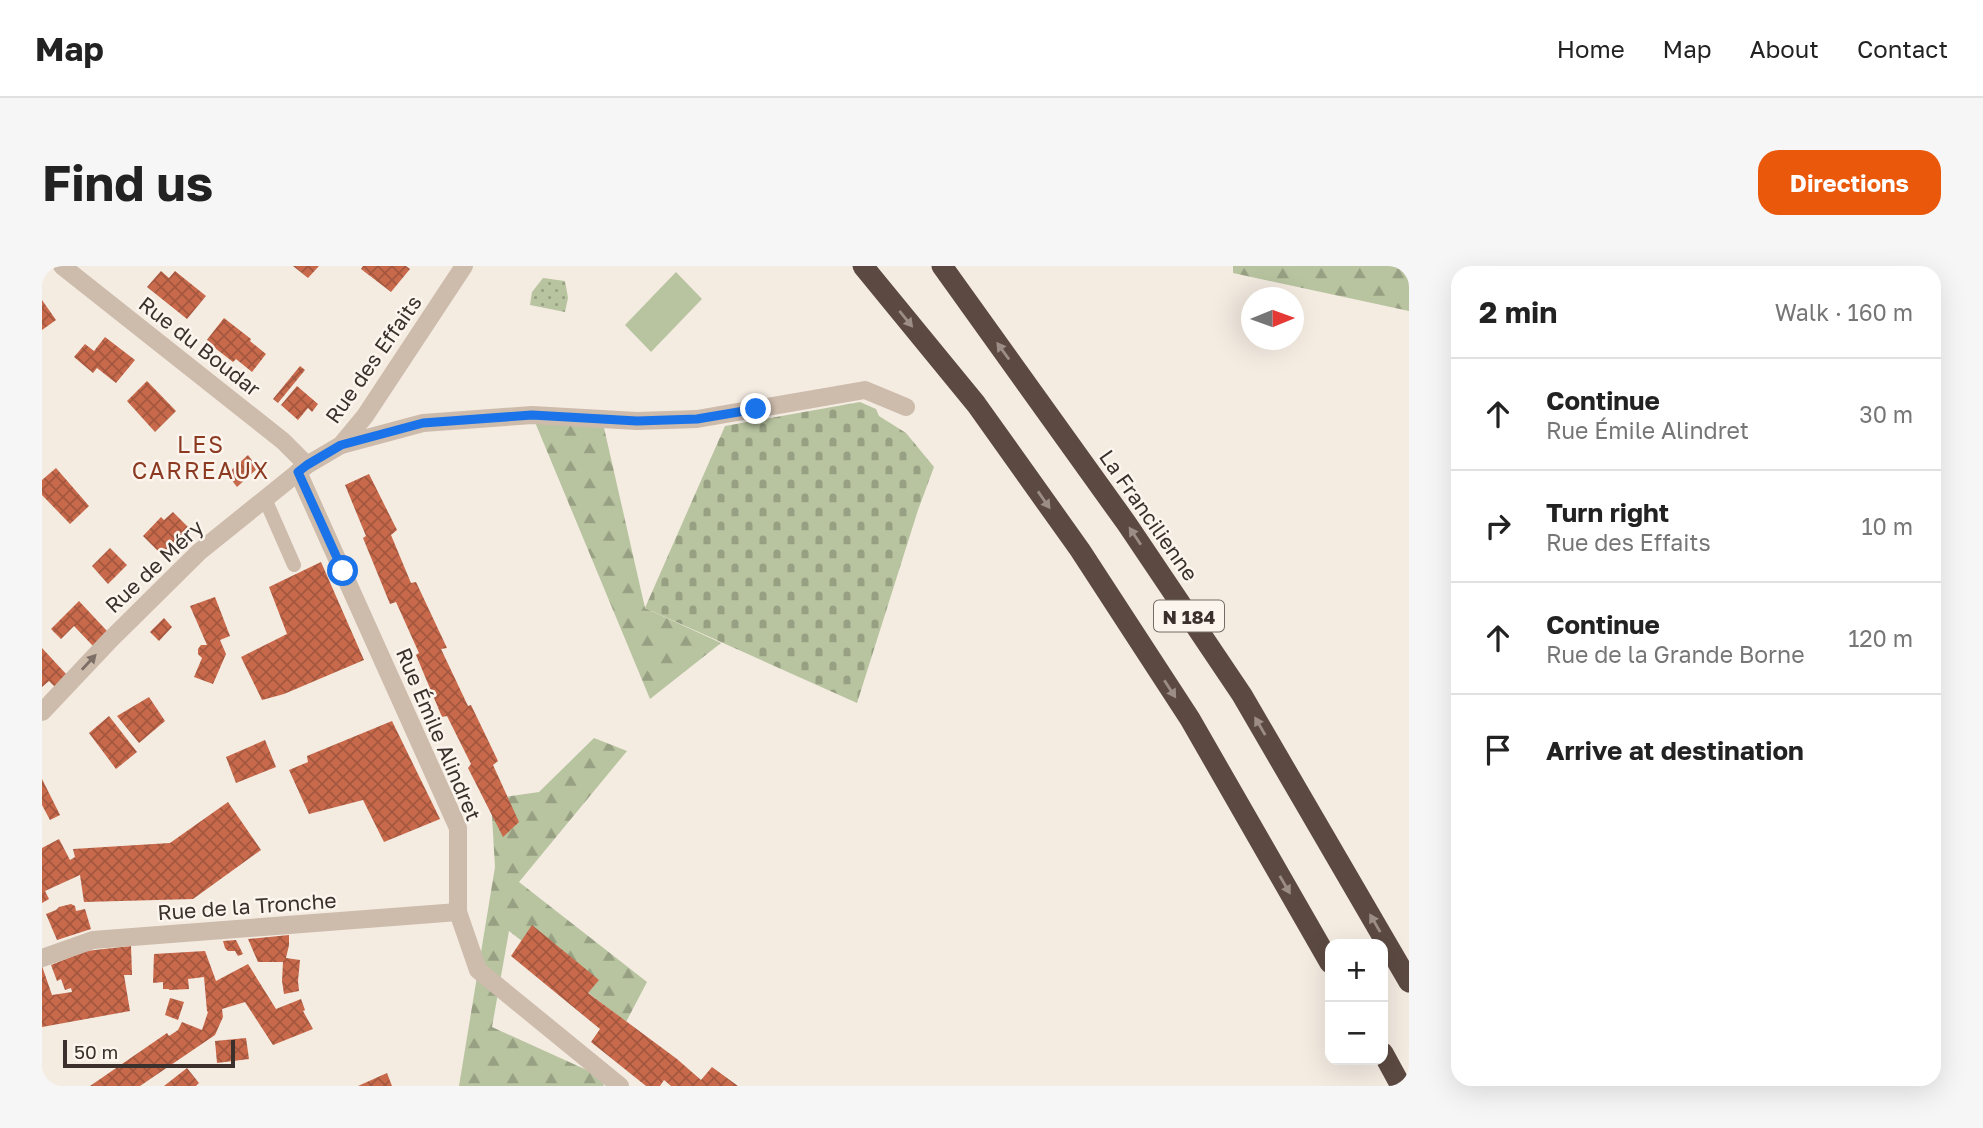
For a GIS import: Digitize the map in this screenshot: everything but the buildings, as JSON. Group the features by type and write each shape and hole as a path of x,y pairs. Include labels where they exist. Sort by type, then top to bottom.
{"highway":[{"name":"N 184","path":"863,266 976,404 1080,550 1190,719 1325,954"},
{"name":"La Francilienne","path":"942,266 1127,524 1242,695 1409,982"},
{"path":"1388,1062 1401,1086"}],"street":[{"name":"Rue du Boudar","path":"62,266 283,441 303,468"},
{"name":"Rue des Effaits","path":"303,468 341,445 365,416 464,266"},
{"path":"341,445 423,423 532,415 637,421 697,419 865,390 906,407"},
{"name":"Rue de Méry","path":"42,712 199,552 303,468"},
{"name":"Rue Émile Alindret","path":"303,468 458,828 458,912 478,970 620,1086"},
{"name":"Rue de la Tronche","path":"42,958 93,940 458,912"}],"lane":[{"path":"265,499 294,565"}],"green space":[{"path":"1233,266 1409,266 1409,311 1304,287 1233,273"},
{"path":"676,272 702,299 651,352 625,325"},
{"path":"543,278 565,281 568,298 565,312 530,305 532,292"},
{"path":"860,402 876,409 879,416 906,433 934,467 857,703 645,608 725,426"},
{"path":"532,415 602,419 645,608 721,643 650,699"},
{"path":"594,738 627,751 519,882 647,982 626,1022 509,931 492,1027 600,1076 604,1086 459,1086 495,867 491,799 539,792"}],"district":[{"name":"LES CARREAUX","path":"201,457"}],"route":[{"path":"343,571 298,472 341,445 423,423 490,417 532,415 637,421 697,419 756,409"}]}
